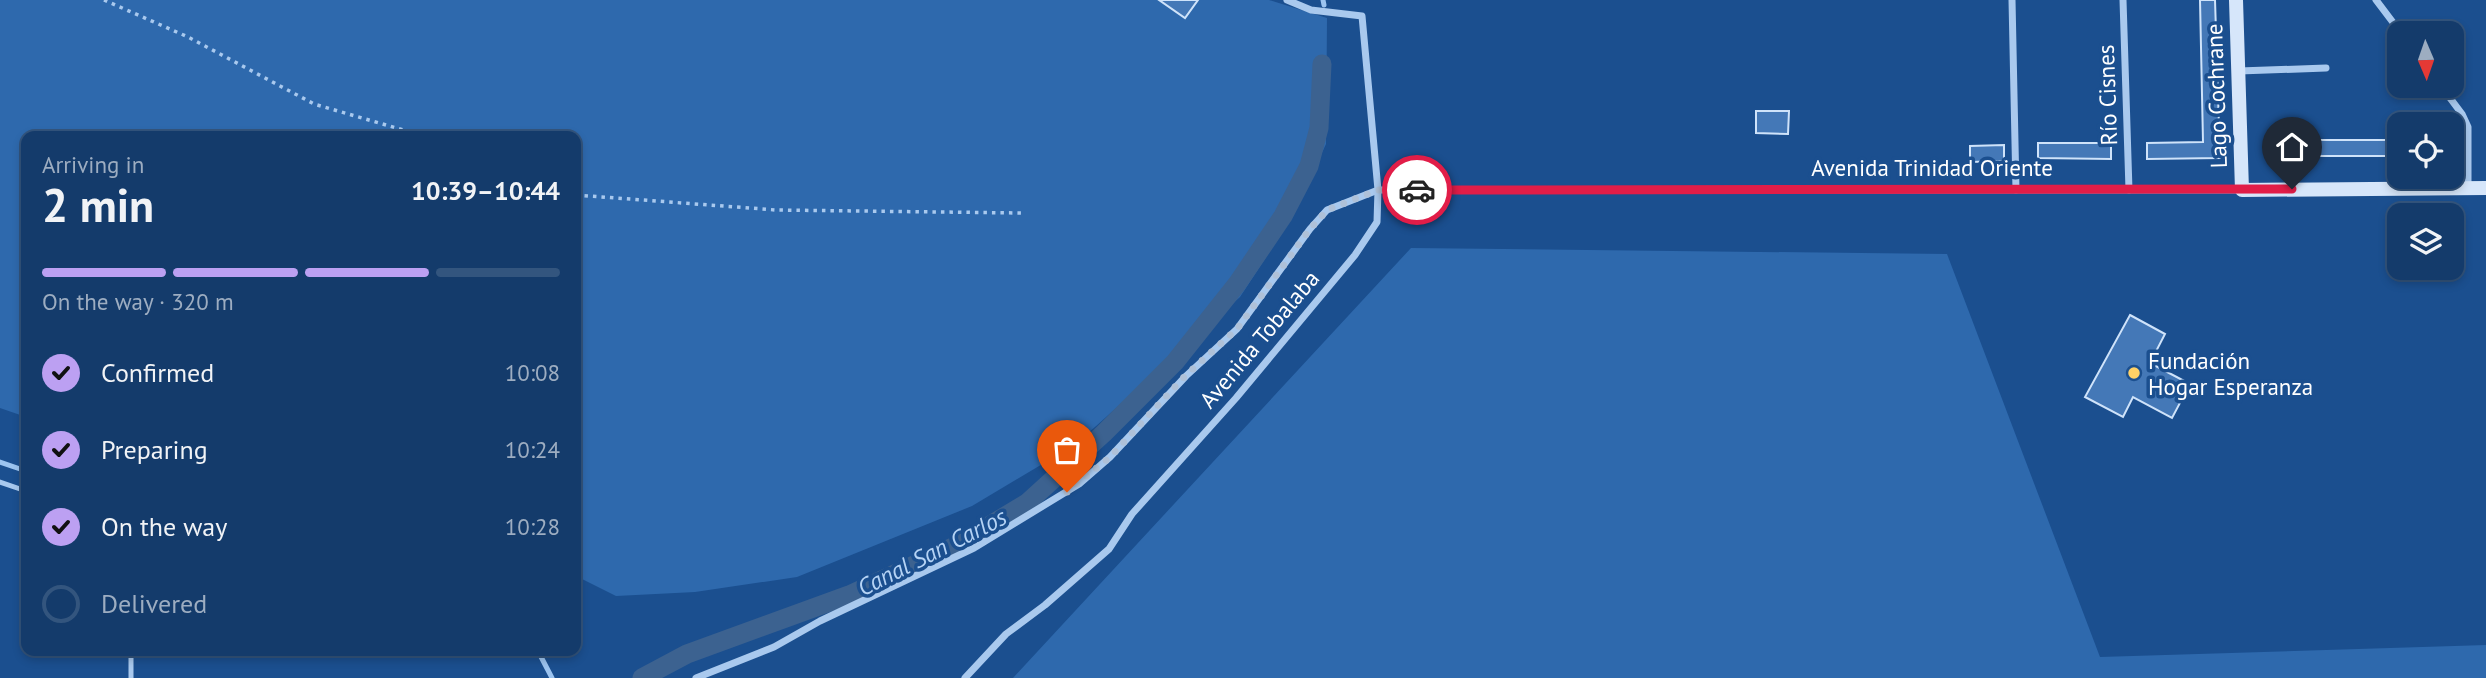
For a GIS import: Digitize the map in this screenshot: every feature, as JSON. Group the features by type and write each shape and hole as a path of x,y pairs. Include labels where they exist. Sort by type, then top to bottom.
{"street":[{"name":"Avenida Tobalaba","path":"965,678 1006,634 1045,605 1109,549 1132,514 1236,398 1355,255 1377,222 1378,190 1362,16 1311,10 1287,0"},
{"path":"2012,0 2016,190"},
{"name":"Río Cisnes","path":"2123,0 2130,190"},
{"name":"Lago Cochrane","path":"2236,0 2242,190"},
{"path":"2376,0 2392,21"},
{"path":"2238,71 2326,68"},
{"path":"2450,98 2468,127 2468,188"},
{"name":"Avenida Trinidad Oriente","path":"1378,190 2486,188"},
{"path":"696,678 774,647 820,621 974,548 1079,484 1110,457 1185,376 1237,329 1327,210 1378,190"}],"lane":[{"path":"0,482 21,489"},
{"path":"131,656 131,678"}],"path":[{"path":"104,0 188,37 314,104 407,131"},
{"path":"581,195 776,211 1022,213"}],"shaded area":[{"path":"0,0 1269,0 1327,18 1326,144 1293,216 1240,297 1076,444 972,506 797,577 695,592 616,596 581,578 581,131 21,131 21,415 0,408"},
{"path":"1411,248 1947,254 2100,657 2486,645 2486,678 1013,678"}],"building":[{"path":"1159,0 1198,0 1185,18"},
{"path":"2200,0 2215,0 2220,158 2147,159 2147,143 2203,142"},
{"path":"1756,111 1789,111 1788,134 1756,133"},
{"path":"2266,140 2387,140 2387,156 2266,156"},
{"path":"2038,143 2111,143 2111,159 2038,158"},
{"path":"2004,145 2004,161 1970,162 1970,146"},
{"name":"Fundación Hogar Esperanza","path":"2130,315 2165,334 2150,363 2190,384 2172,418 2133,397 2123,417 2085,397"}],"waterway":[{"name":"Canal San Carlos","path":"1323,0 1324,5"},
{"name":"Canal San Carlos","path":"642,678 687,654 849,595 957,545 1027,503 1104,433 1175,362 1237,284 1283,216 1309,166 1319,128 1322,64"},
{"path":"0,462 21,469"},
{"path":"541,656 552,678"}],"way so far":[{"path":"1067,492 1110,457 1185,376 1237,329 1327,210 1378,190 1417,190"}],"place":[{"name":"Fundación Hogar Esperanza","path":"2134,373"}],"route":[{"path":"1417,190 2292,189"}]}
